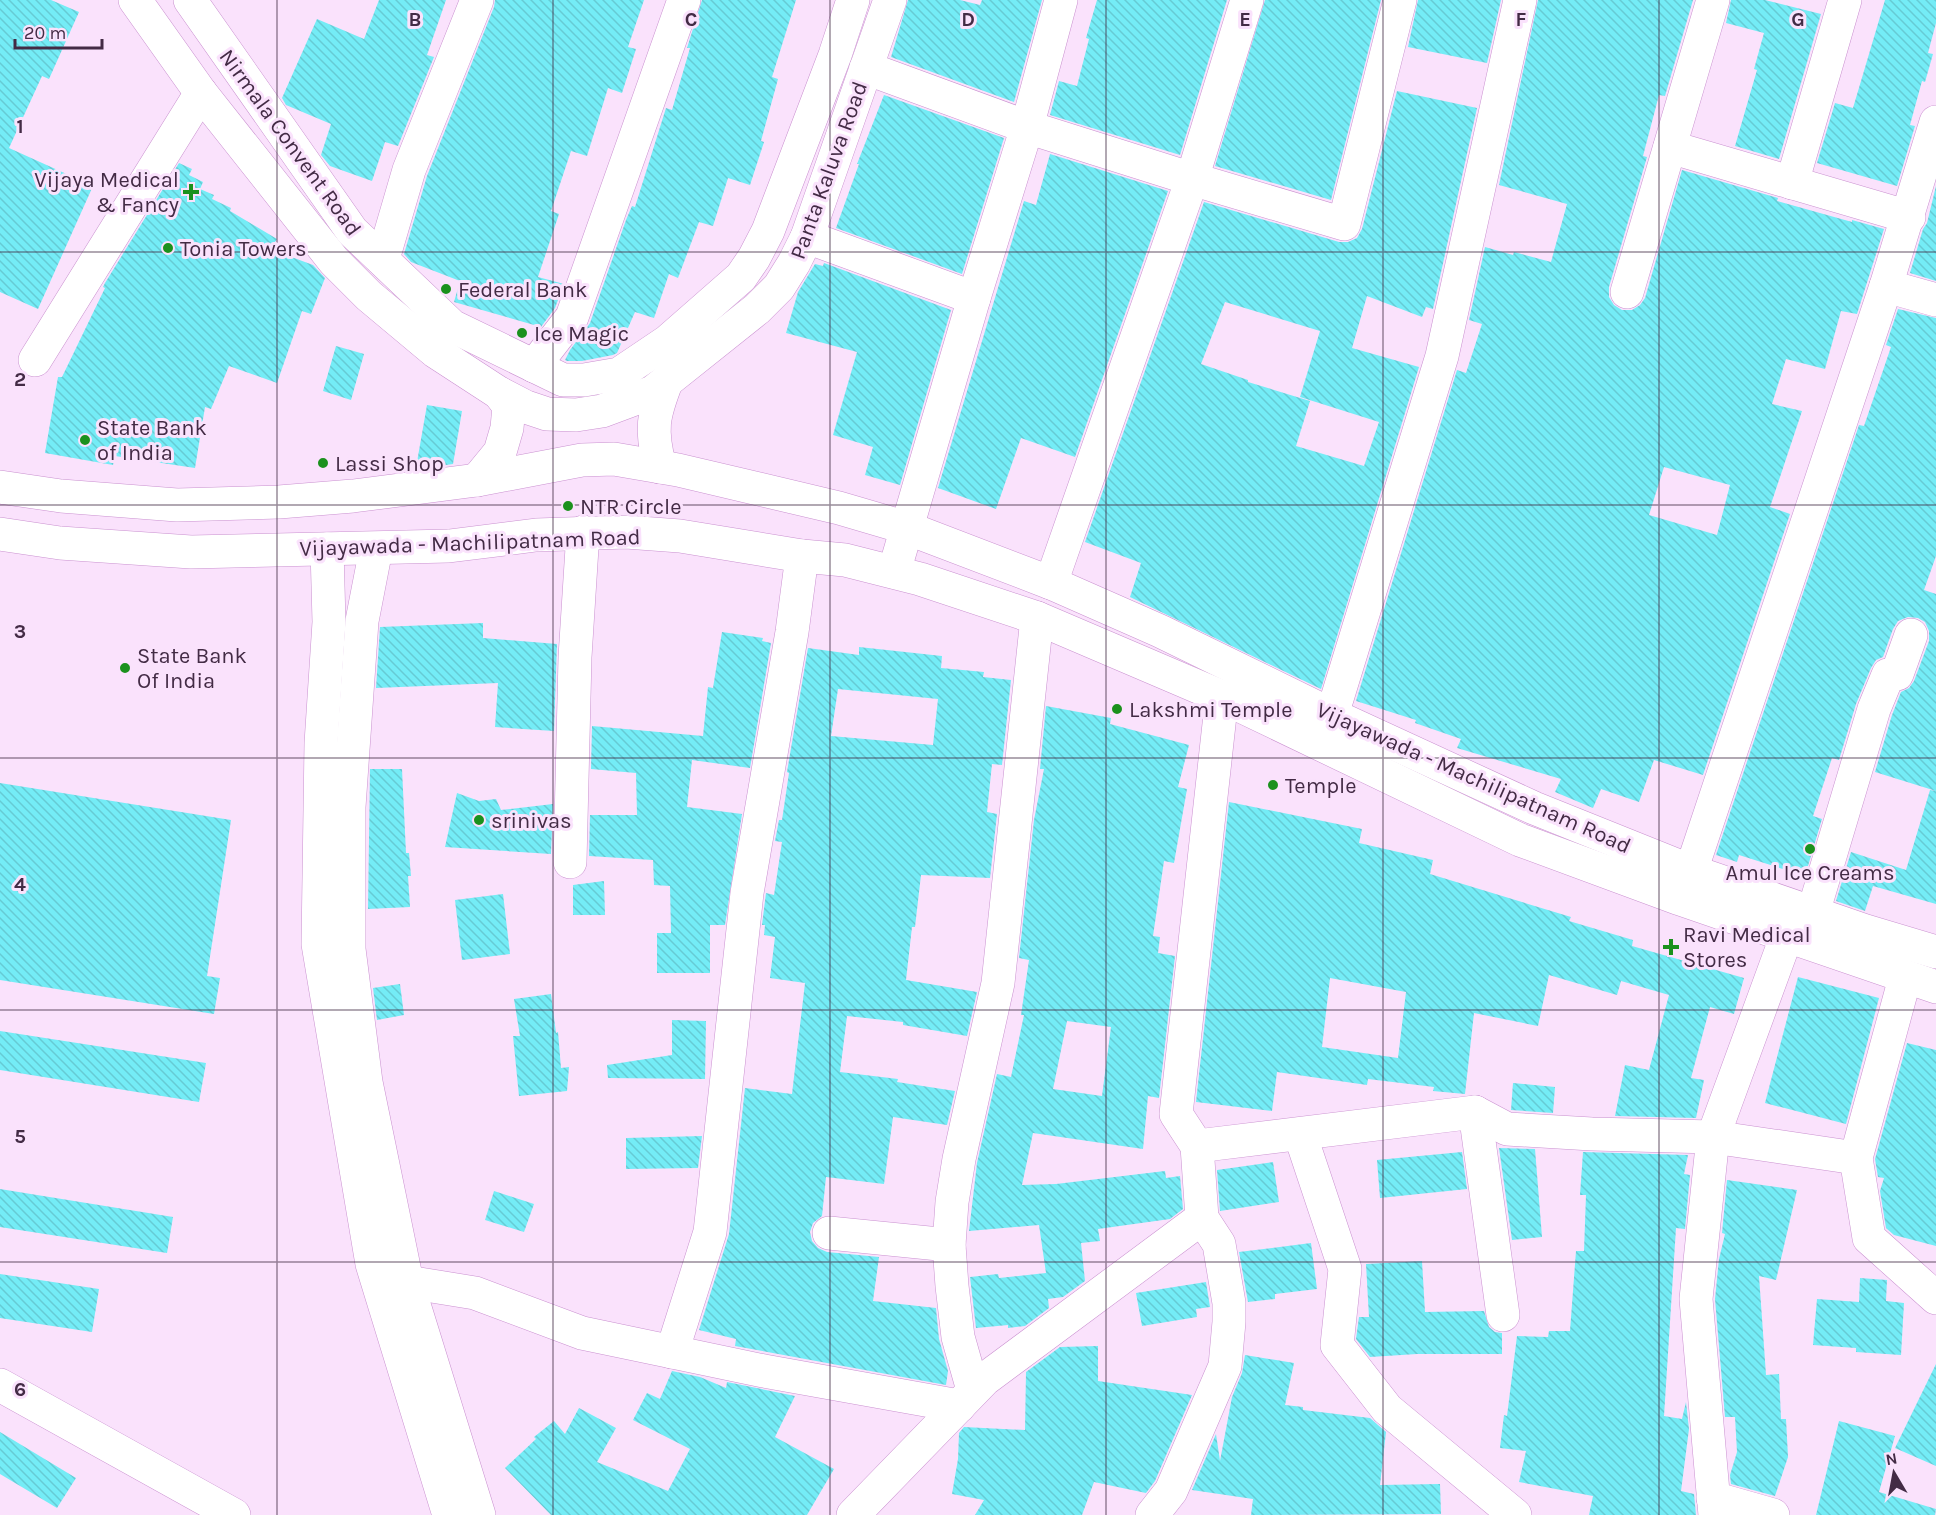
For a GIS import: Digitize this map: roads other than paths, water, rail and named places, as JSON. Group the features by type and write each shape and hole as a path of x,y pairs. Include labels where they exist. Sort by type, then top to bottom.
{"main road":[{"name":"Nirmala Convent Road","path":"135,0 201,93 334,261 369,296 436,352 499,393 526,407 547,414 587,413"},
{"name":"Nirmala Convent Road","path":"190,0 352,231 452,326 563,380 584,380"},
{"path":"383,259 409,170 477,0"},
{"path":"534,366 572,317 684,0"},
{"name":"Panta Kaluva Road","path":"584,380 619,374 641,360 716,301 748,268 768,231 835,55 853,0"},
{"name":"Panta Kaluva Road","path":"587,413 602,411 653,392 757,309 779,287 807,237 890,0"},
{"path":"894,572 974,298 1027,127 1061,0"},
{"path":"1051,583 1191,179 1247,0"},
{"path":"866,68 1027,127 1344,224 1400,0"},
{"path":"1332,715 1442,356 1520,0"},
{"path":"1627,292 1713,0"},
{"path":"1792,183 1845,0"},
{"path":"35,360 201,93"},
{"path":"1691,871 1909,217 1936,122"},
{"path":"1670,147 1909,217"},
{"path":"807,237 974,298"},
{"path":"1886,286 1936,300"},
{"path":"660,467 654,444 653,427 656,410 667,380"},
{"path":"477,480 500,452 507,428 509,406 499,393"},
{"name":"Vijayawada - Machilipatnam Road","path":"0,487 61,496 177,505 279,502 353,496 477,480 582,460 614,459 660,467 839,508 907,528 1051,583 1160,631 1332,715 1534,808 1691,871 1936,952"},
{"path":"570,862 575,657 583,532"},
{"name":"Vijayawada - Machilipatnam Road","path":"0,534 60,543 191,552 450,546 536,535 626,532 680,536 802,556 846,560 894,572 1037,618 1222,697 1520,840 1680,899 1936,987"},
{"path":"327,549 329,622 321,743 318,944 372,1264 449,1515"},
{"path":"376,549 362,621 349,807 349,949 366,1082 407,1282 479,1515"},
{"path":"672,1352 710,1232 747,893 792,632 802,556"},
{"path":"966,1398 949,1245 952,1202 958,1159 998,983 1037,618"},
{"path":"1813,913 1874,710 1888,675 1897,674 1911,635"},
{"path":"1152,1515 1171,1491 1225,1366 1229,1303 1219,1244 1202,1218 1197,1146 1176,1114 1222,697"},
{"path":"1773,1515 1714,1507 1696,1299 1713,1137 1787,935"},
{"path":"1905,978 1856,1158 1869,1238 1936,1298"},
{"path":"1197,1146 1475,1112 1507,1129 1713,1137 1856,1158"},
{"path":"1475,1112 1503,1315"},
{"path":"1300,1134 1345,1269 1337,1345 1387,1409 1515,1515"},
{"path":"864,1512 966,1398 1202,1218"},
{"path":"829,1233 949,1245"},
{"path":"407,1282 475,1293 582,1333 672,1352 764,1371 966,1398"},
{"path":"0,1385 234,1515"}],"place":[{"name":"Vijaya Medical & Fancy","path":"191,192"},
{"name":"Tonia Towers","path":"168,248"},
{"name":"Federal Bank","path":"446,289"},
{"name":"Ice Magic","path":"522,333"},
{"name":"State Bank of India","path":"85,440"},
{"name":"Lassi Shop","path":"323,463"},
{"name":"NTR Circle","path":"568,506"},
{"name":"State Bank Of India","path":"125,668"},
{"name":"Lakshmi Temple","path":"1117,709"},
{"name":"Temple","path":"1273,785"},
{"name":"srinivas","path":"479,820"},
{"name":"Amul Ice Creams","path":"1810,849"},
{"name":"Ravi Medical Stores","path":"1671,947"}]}
